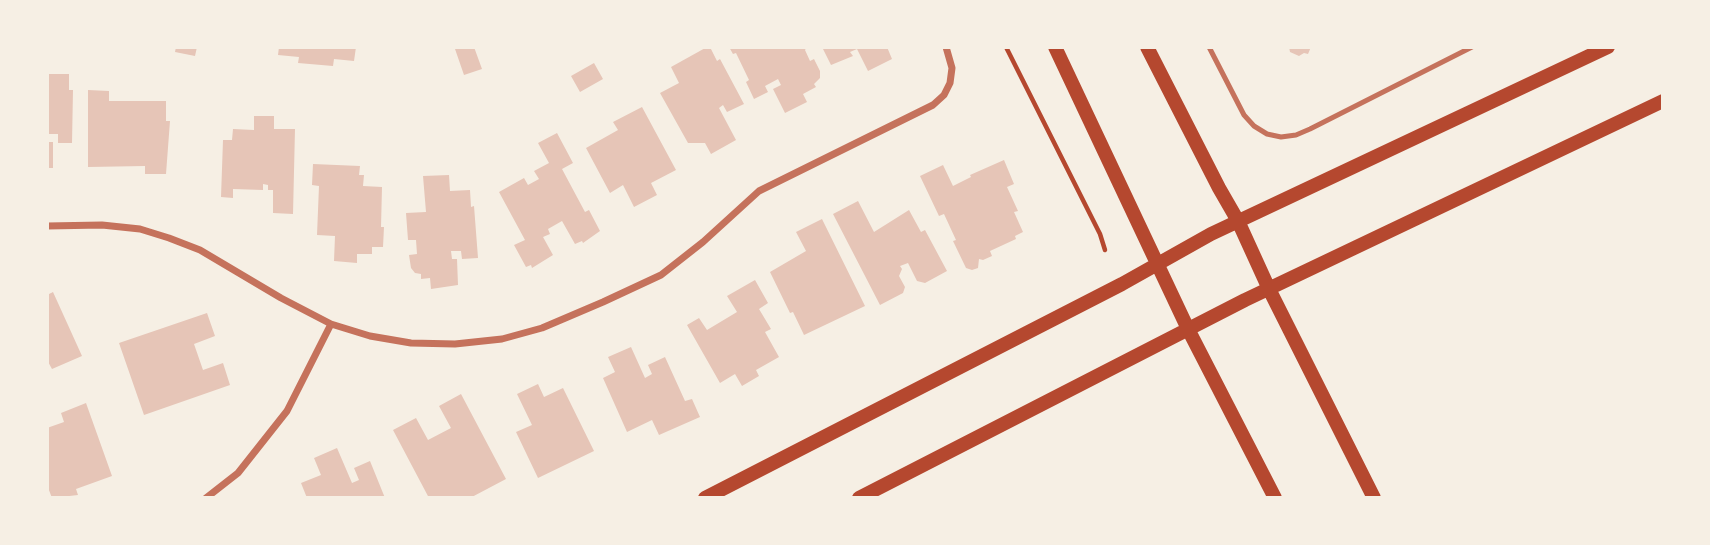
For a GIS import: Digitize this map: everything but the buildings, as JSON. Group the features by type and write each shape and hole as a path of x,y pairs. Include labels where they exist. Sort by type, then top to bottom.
{"main road":[{"path":"1055,47 1188,330 1275,498"},
{"path":"1147,47 1238,221 1269,289 1374,498"},
{"path":"705,498 1159,265 1238,221 1608,47"},
{"path":"859,498 1269,289 1663,101"}],"street":[{"path":"47,226 102,225 140,229 169,238 200,250 331,324 370,336 411,343 456,344 502,339 541,328 661,275 703,242 759,191 933,106 944,96 950,83 952,68 946,47"},
{"path":"206,498 238,473 287,411 331,324"}],"lane":[{"path":"1209,47 1244,115 1254,126 1267,134 1281,136 1296,135 1310,129 1472,47"}],"path":[{"path":"1006,47 1100,234 1105,250"}]}
